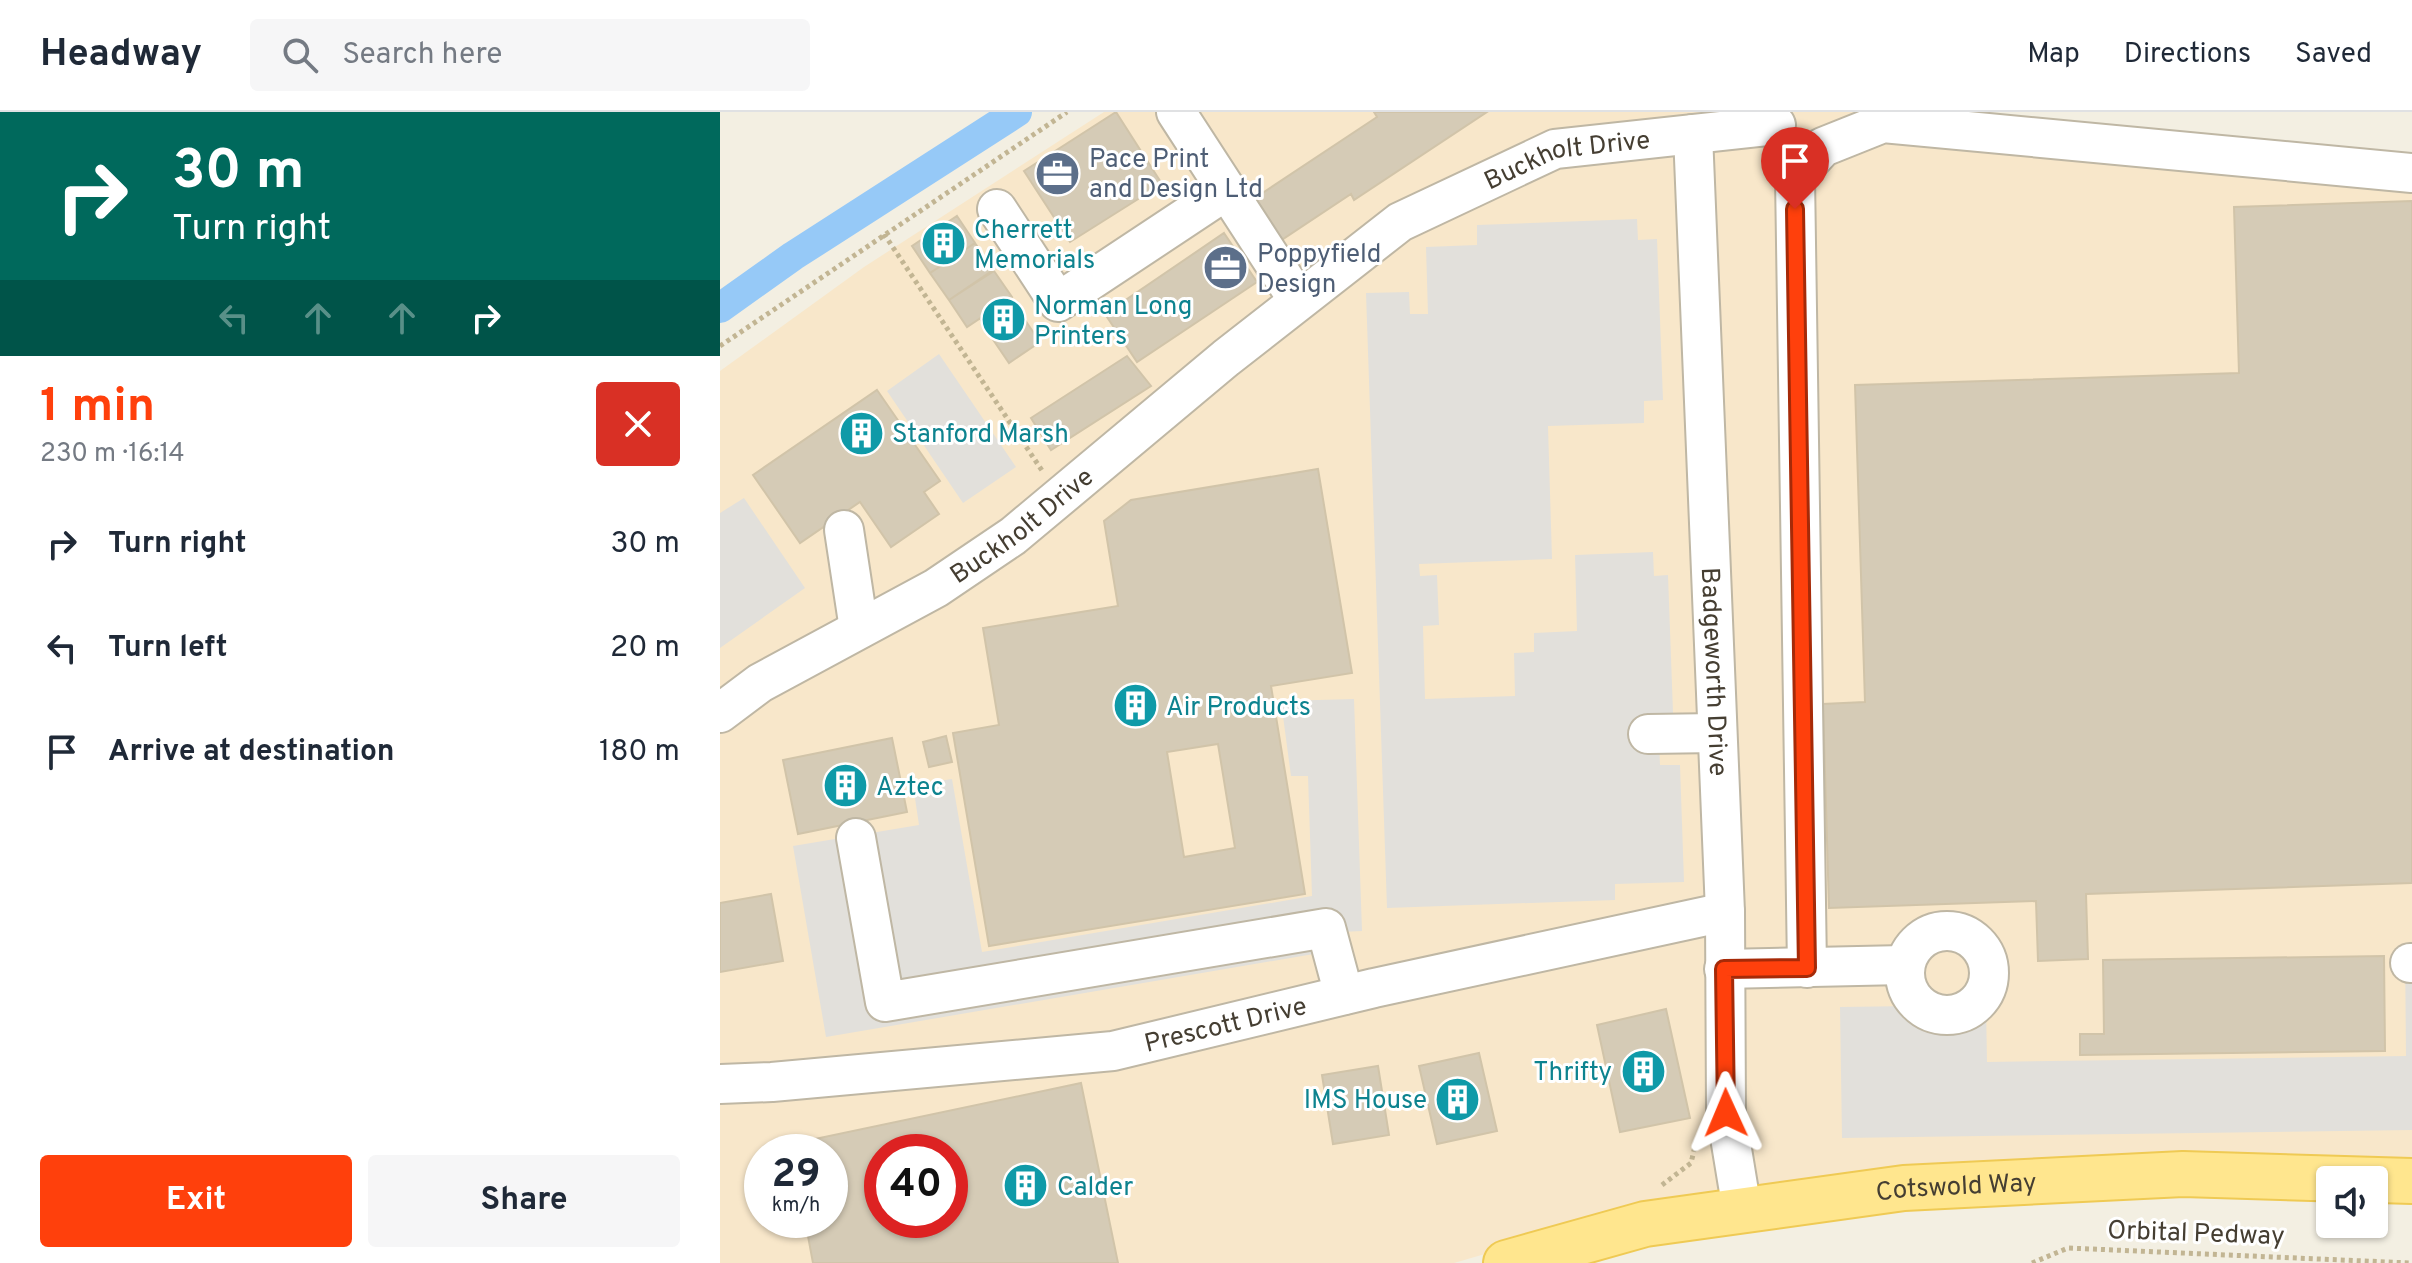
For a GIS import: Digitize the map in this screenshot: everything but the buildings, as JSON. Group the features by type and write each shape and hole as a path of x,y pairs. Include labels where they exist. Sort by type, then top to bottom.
{"main road":[{"name":"Cotswold Way","path":"1506,1263 1645,1224 1904,1188 2106,1175 2183,1174 2412,1181"}],"street":[{"path":"1176,112 1298,300"},
{"path":"1807,968 1795,177 1823,147 1883,123 2412,173"},
{"name":"Buckholt Drive","path":"720,713 760,683 936,588 1013,536 1298,300 1400,222 1555,149 1776,125"},
{"name":"Badgeworth Drive","path":"1693,134 1725,912 1726,1113 1742,1210"},
{"path":"997,209 1058,302 1227,190"},
{"path":"844,530 859,629"},
{"path":"1648,734 1717,733"},
{"path":"856,838 885,1002 1326,928 1344,995"},
{"name":"Prescott Drive","path":"720,1084 1113,1051 1344,995 1725,912"},
{"path":"1724,969 1904,965"}],"path":[{"path":"720,346 1067,112"},
{"path":"884,234 1061,499"},
{"name":"Orbital Pedway","path":"2032,1263 2068,1248 2410,1263"}],"shaded area":[{"path":"1104,112 1953,112 2412,167 2412,1167 1902,1169 1821,1177 1657,1204 1454,1263 720,1263 720,371 864,267"},
{"path":"1637,219 1638,240 1657,239 1663,400 1644,401 1644,423 1548,426 1552,559 1419,564 1420,576 1437,575 1439,625 1423,626 1425,699 1515,696 1514,653 1534,652 1534,633 1577,631 1575,555 1653,552 1654,576 1668,575 1674,740 1659,741 1660,765 1680,765 1684,882 1615,884 1615,900 1387,908 1366,293 1409,292 1410,314 1428,314 1426,247 1477,245 1477,225"},
{"path":"939,354 1016,467 963,503 887,391"},
{"path":"744,498 805,588 720,648 720,513"},
{"path":"1354,699 1362,931 1341,932 1343,949 826,1037 793,846 919,825 913,785 952,779 982,952 1312,896 1308,776 1291,776 1281,701"},
{"path":"2412,943 2412,1130 1842,1138 1840,1007 1986,1005 1987,1062 2406,1056 2405,944"}],"waterway":[{"path":"720,308 793,256 1017,112"}],"place":[{"name":"Pace Print and Design Ltd","path":"1058,173"},
{"name":"Cherrett Memorials","path":"943,244"},
{"name":"Poppyfield Design","path":"1226,268"},
{"name":"Norman Long Printers","path":"1003,320"},
{"name":"Stanford Marsh","path":"861,433"},
{"name":"Air Products","path":"1135,706"},
{"name":"Aztec","path":"845,786"},
{"name":"Thrifty","path":"1643,1071"},
{"name":"IMS House","path":"1458,1099"},
{"name":"Calder","path":"1026,1186"}],"route":[{"path":"1726,1113 1724,969 1807,968 1795,209"}]}
